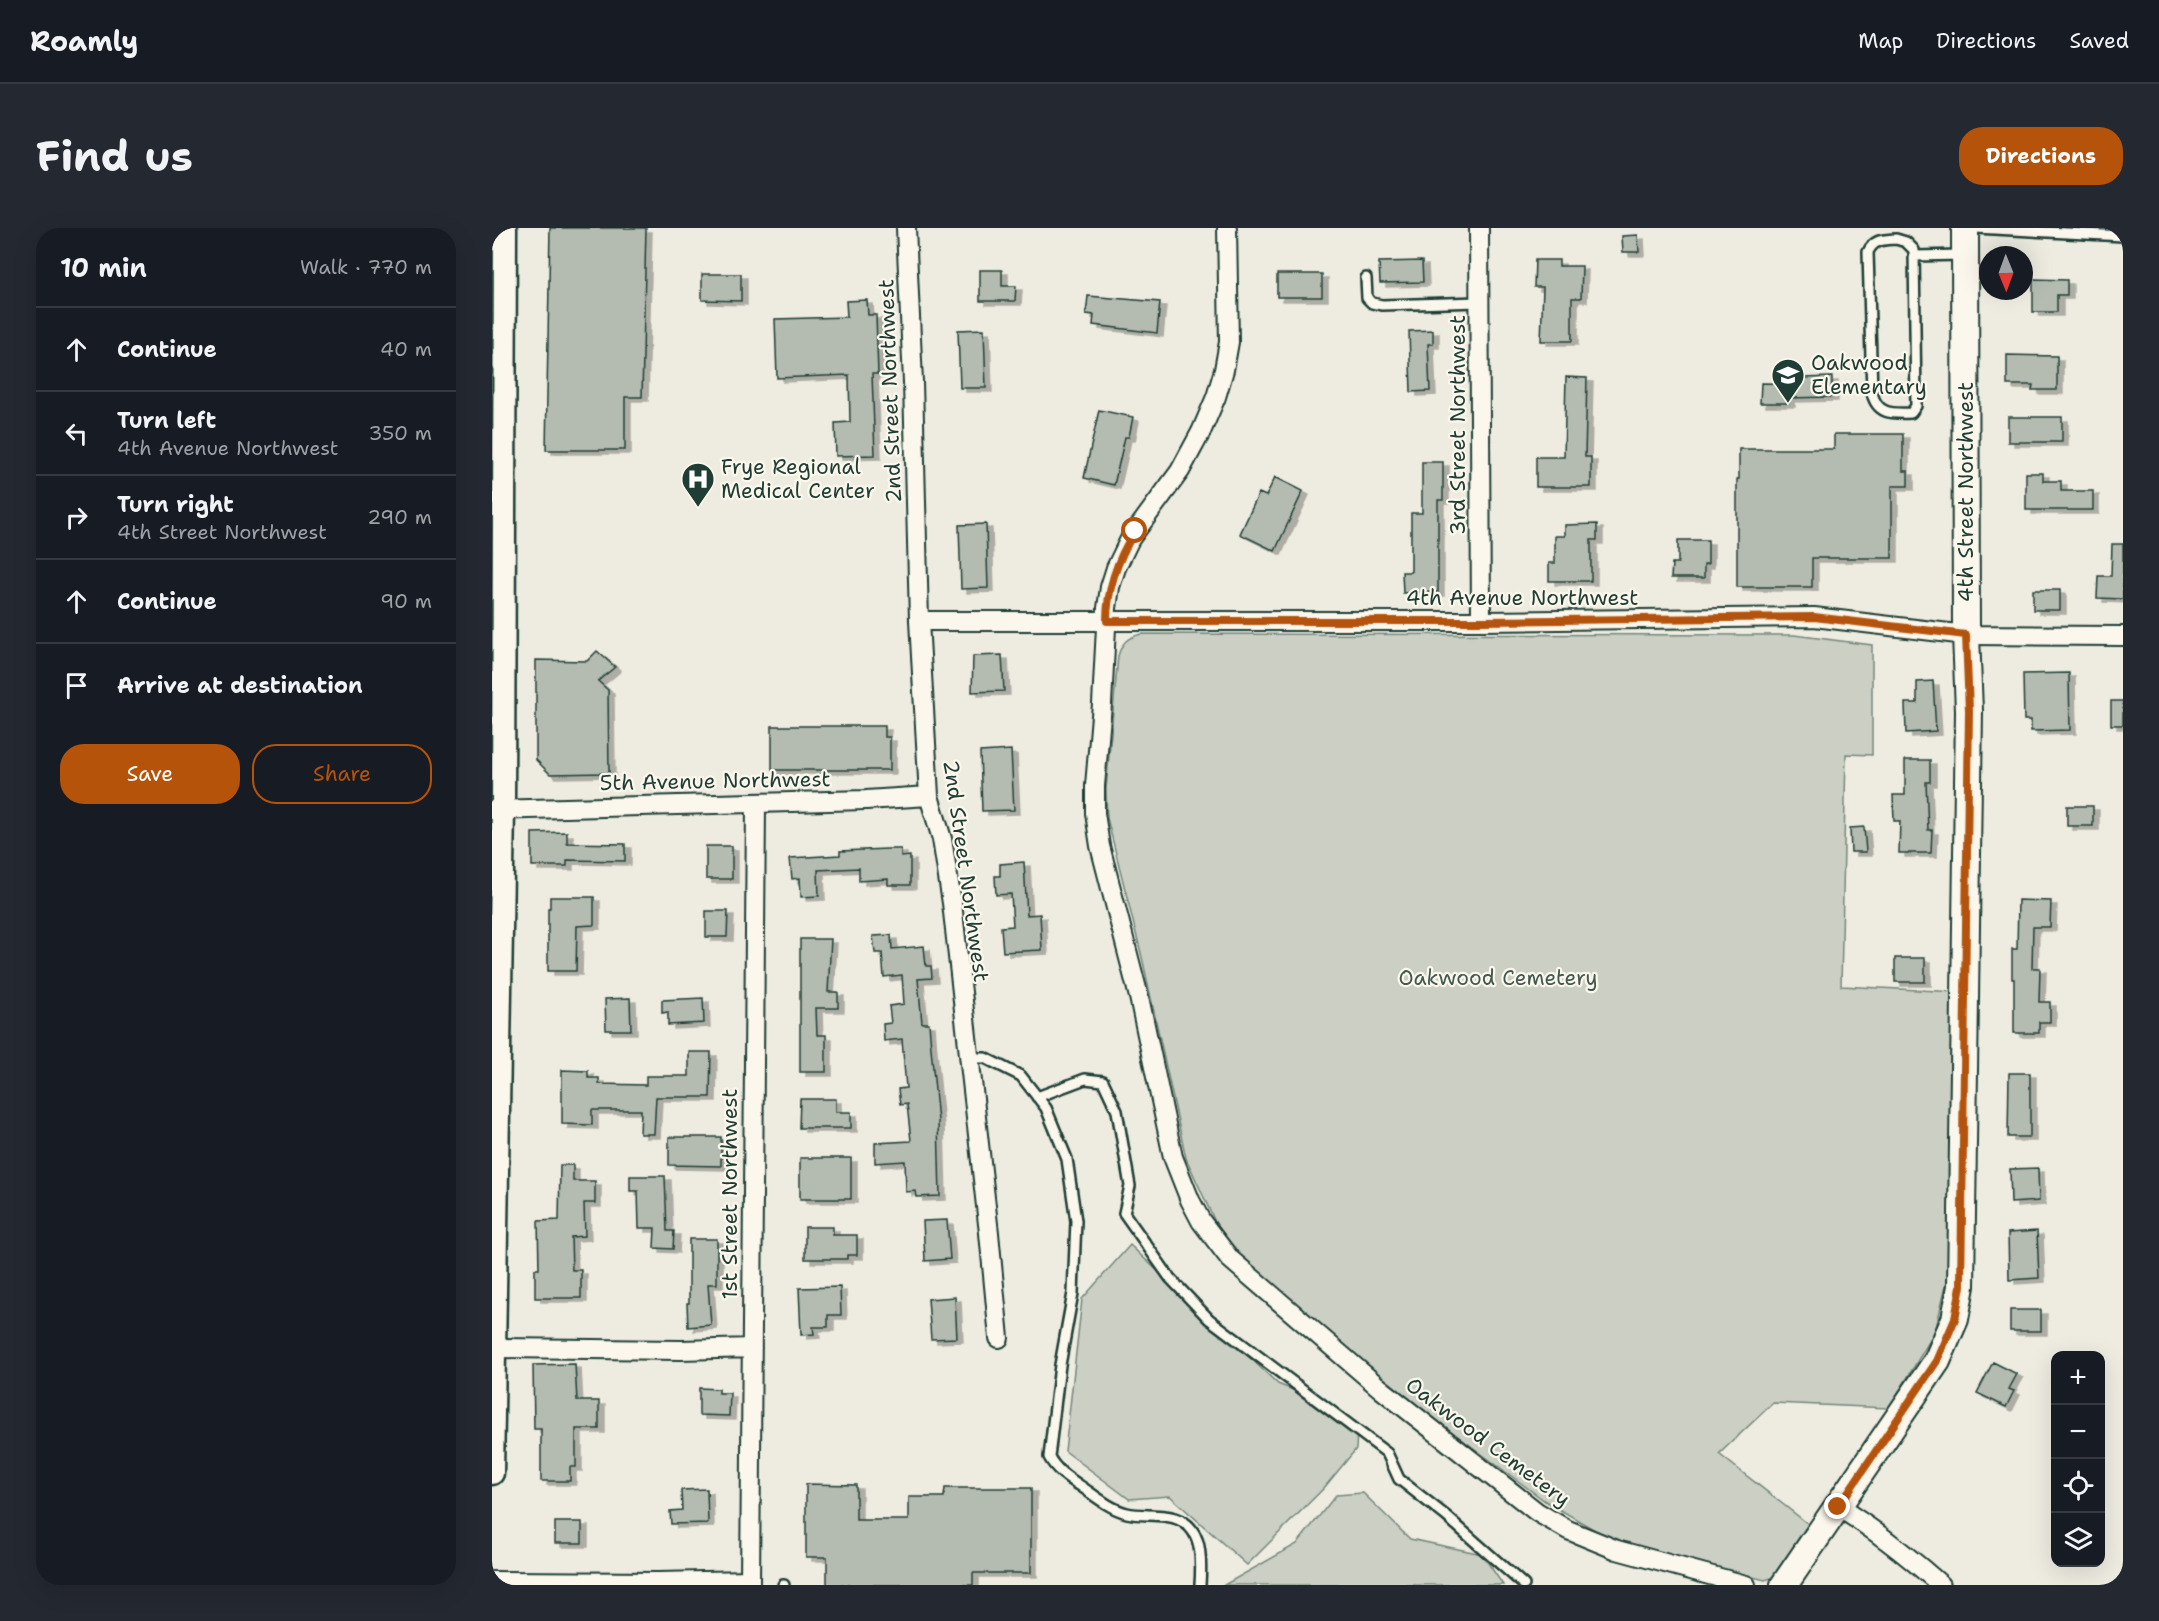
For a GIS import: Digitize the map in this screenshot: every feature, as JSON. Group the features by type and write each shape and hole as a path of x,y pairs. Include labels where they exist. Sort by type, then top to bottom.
{"main road":[{"name":"4th Street Northwest","path":"1784,1585 1937,1361 1950,1330 1961,1286 1969,711 1966,635 1965,228"}],"street":[{"path":"492,1473 498,279 505,228"},
{"name":"2nd Street Northwest","path":"906,228 913,382 919,621 929,796 942,839 952,903 999,1338"},
{"name":"Oakwood Cemetery","path":"1227,228 1228,342 1224,370 1216,396 1202,432 1180,471 1130,539 1116,567 1110,587 1095,786 1098,835 1136,986 1173,1157 1201,1221 1230,1259 1443,1439 1538,1512 1568,1530 1600,1544 1746,1585"},
{"name":"3rd Street Northwest","path":"1479,228 1481,621"},
{"name":"4th Avenue Northwest","path":"919,621 1481,621 1814,617 1966,635 2123,636"},
{"name":"5th Avenue Northwest","path":"497,809 866,800 929,796"},
{"name":"1st Street Northwest","path":"750,1583 756,803"},
{"path":"493,1348 681,1350 752,1348"},
{"path":"1838,1507 1869,1526 1941,1585"},
{"path":"492,1581 750,1583"}],"lane":[{"path":"1975,228 2123,236"},
{"path":"1896,239 1911,246 1914,256 1916,406 1911,413 1898,414 1879,408 1874,402 1872,393 1868,252 1871,246 1879,240 1896,239"},
{"path":"1914,256 1965,255"},
{"path":"1366,278 1367,297 1372,303 1479,302"},
{"path":"969,1058 985,1058 1021,1076 1046,1108 1067,1158 1076,1221 1072,1293 1060,1365 1049,1457 1064,1475 1114,1509 1127,1513 1166,1516 1192,1528 1199,1541 1202,1564 1200,1585"},
{"path":"1037,1097 1085,1079 1103,1081 1117,1111 1130,1186 1124,1213 1170,1278 1209,1319 1387,1453 1399,1479 1446,1516 1524,1585"}],"green space":[{"name":"Oakwood Cemetery","path":"1141,634 1794,635 1872,645 1872,755 1846,754 1841,986 1957,992 1954,1251 1935,1332 1889,1408 1773,1403 1719,1454 1808,1524 1774,1577 1765,1580 1665,1555 1607,1537 1545,1501 1432,1417 1271,1287 1240,1255 1216,1224 1186,1158 1142,957 1107,818 1106,789 1118,656 1126,641"},
{"path":"1130,1245 1278,1384 1315,1399 1357,1432 1356,1449 1324,1488 1247,1565 1170,1496 1129,1499 1065,1451 1082,1299"},
{"path":"1363,1493 1410,1539 1482,1554 1503,1585 1224,1585 1297,1544 1336,1495"}],"building":[{"path":"550,228 646,228 642,397 625,397 625,450 546,450"},
{"path":"1638,235 1639,252 1623,252 1622,236"},
{"path":"1535,260 1559,260 1559,266 1582,266 1581,298 1572,298 1572,341 1541,341 1543,287 1534,287"},
{"path":"1422,261 1423,282 1380,283 1379,262"},
{"path":"980,270 1002,270 1002,286 1016,286 1015,301 980,301"},
{"path":"702,274 741,274 741,301 702,300"},
{"path":"1277,274 1322,274 1322,297 1277,297"},
{"path":"2033,279 2067,280 2067,295 2057,295 2057,312 2033,312"},
{"path":"1088,296 1160,302 1157,333 1093,325 1094,315 1086,314"},
{"path":"867,300 868,315 876,315 878,374 872,374 875,455 836,456 835,423 850,422 849,375 777,378 775,319 847,317 846,301"},
{"path":"984,329 986,388 960,388 958,330"},
{"path":"1433,330 1433,344 1428,344 1430,391 1411,392 1409,331"},
{"path":"2007,355 2057,356 2057,390 2032,390 2033,385 2007,385"},
{"path":"1566,377 1587,378 1585,457 1591,457 1591,487 1536,487 1536,457 1564,457"},
{"path":"1832,377 1832,397 1789,398 1789,403 1760,403 1761,383 1803,384 1803,378"},
{"path":"1099,410 1133,417 1129,437 1125,437 1114,485 1084,478"},
{"path":"2008,417 2062,417 2062,442 2008,442"},
{"path":"1834,434 1903,434 1903,471 1908,471 1908,486 1892,486 1892,558 1812,558 1812,587 1737,587 1739,449 1834,449"},
{"path":"1422,462 1443,462 1443,500 1438,500 1438,592 1403,593 1402,572 1411,572 1411,513 1422,513"},
{"path":"2026,473 2043,473 2043,481 2061,481 2061,491 2093,491 2093,510 2026,510"},
{"path":"1275,477 1303,491 1275,551 1240,534 1259,493 1266,496"},
{"path":"986,524 988,588 961,589 959,525"},
{"path":"1597,524 1597,540 1591,540 1591,581 1549,581 1549,563 1555,563 1555,536 1565,536 1565,525"},
{"path":"1678,540 1708,540 1708,564 1704,564 1704,578 1671,578 1672,563 1678,563"},
{"path":"2112,544 2123,544 2123,599 2097,598 2098,576 2111,576"},
{"path":"2033,590 2060,590 2060,610 2033,610"},
{"path":"597,651 615,667 598,681 608,690 609,773 550,774 536,760 536,660 587,661"},
{"path":"1002,655 1004,691 972,692 973,656"},
{"path":"2069,673 2070,730 2031,731 2031,720 2024,720 2023,674"},
{"path":"1933,681 1936,731 1906,733 1905,703 1917,703 1917,682"},
{"path":"2111,701 2123,701 2123,725 2111,725"},
{"path":"772,726 885,726 885,737 890,737 890,770 772,770"},
{"path":"1011,750 1014,810 982,811 980,752"},
{"path":"1905,760 1930,760 1930,782 1926,782 1928,830 1932,830 1931,853 1899,853 1900,821 1894,821 1893,795 1905,795"},
{"path":"2067,806 2093,806 2093,826 2067,826"},
{"path":"1864,827 1866,852 1851,852 1850,828"},
{"path":"567,832 567,843 625,844 625,861 567,860 567,866 532,866 532,833"},
{"path":"706,846 732,846 732,879 706,879"},
{"path":"901,849 901,857 910,856 910,885 888,885 888,879 859,881 859,868 818,870 819,896 801,897 800,878 792,879 790,858 840,855 840,851"},
{"path":"1024,862 1027,915 1040,914 1042,950 1003,952 1001,927 1013,926 1011,894 996,895 995,876 1000,876 1000,864"},
{"path":"550,897 594,897 594,925 577,926 576,971 548,971"},
{"path":"2018,900 2051,901 2050,927 2033,927 2032,968 2040,968 2039,1002 2050,1002 2050,1022 2039,1022 2039,1033 2014,1033 2012,949 2017,949"},
{"path":"706,911 728,911 727,937 706,937"},
{"path":"891,935 892,949 924,946 926,966 931,966 932,978 918,979 922,1023 929,1023 938,1121 940,1196 917,1197 916,1191 906,1192 905,1161 875,1163 875,1143 911,1141 907,1104 900,1105 898,1089 906,1088 902,1039 884,1041 883,1024 891,1023 889,1006 904,1004 902,975 884,977 882,953 875,953 873,936"},
{"path":"800,939 831,939 828,992 838,992 838,1008 816,1008 817,1035 826,1035 826,1072 800,1072"},
{"path":"1895,958 1925,958 1925,982 1895,982"},
{"path":"630,998 631,1030 606,1030 605,999"},
{"path":"703,998 704,1023 668,1025 668,1012 662,1013 662,1000"},
{"path":"689,1052 711,1052 710,1097 656,1097 654,1134 640,1134 641,1110 592,1110 592,1125 562,1124 562,1070 588,1071 588,1078 599,1078 599,1084 646,1085 646,1076 689,1076"},
{"path":"2009,1073 2030,1073 2030,1137 2008,1137"},
{"path":"800,1099 836,1099 836,1112 851,1112 851,1128 799,1128"},
{"path":"669,1137 721,1137 721,1166 669,1165"},
{"path":"800,1158 851,1158 851,1199 800,1199"},
{"path":"560,1165 573,1165 573,1181 595,1181 595,1203 584,1203 585,1236 571,1237 572,1270 581,1270 581,1298 535,1298 535,1269 539,1269 538,1221 559,1220"},
{"path":"2038,1168 2039,1201 2011,1203 2010,1169"},
{"path":"630,1176 665,1176 667,1231 674,1231 673,1249 654,1248 655,1228 639,1228 638,1191 630,1191"},
{"path":"947,1220 950,1259 925,1261 923,1221"},
{"path":"805,1227 833,1227 833,1235 857,1235 857,1255 847,1255 847,1259 805,1259"},
{"path":"2037,1231 2039,1278 2009,1280 2008,1233"},
{"path":"689,1239 717,1239 717,1284 708,1284 711,1325 688,1327"},
{"path":"840,1287 841,1315 828,1315 828,1327 813,1327 814,1334 801,1335 799,1288"},
{"path":"955,1297 957,1338 931,1339 928,1299"},
{"path":"2010,1310 2041,1310 2041,1331 2010,1331"},
{"path":"1993,1362 2017,1374 2009,1389 2014,1391 2006,1407 1977,1393"},
{"path":"575,1364 577,1401 599,1401 599,1429 576,1429 576,1467 570,1467 570,1481 541,1481 541,1429 534,1429 533,1365"},
{"path":"699,1388 719,1389 719,1393 730,1393 729,1416 699,1415"},
{"path":"806,1484 856,1485 856,1520 909,1520 909,1497 944,1497 945,1488 1031,1488 1031,1573 973,1573 973,1585 827,1585 827,1557 806,1557"},
{"path":"707,1489 708,1523 671,1524 670,1511 682,1510 681,1490"},
{"path":"555,1522 582,1522 582,1543 555,1543"}],"place":[{"name":"Oakwood Elementary","path":"1788,404"},
{"name":"Frye Regional Medical Center","path":"698,508"}],"route":[{"path":"1135,531 1116,567 1110,587 1107,621 1481,621 1814,617 1966,635 1969,711 1961,1286 1955,1319 1937,1361 1838,1507"}]}
